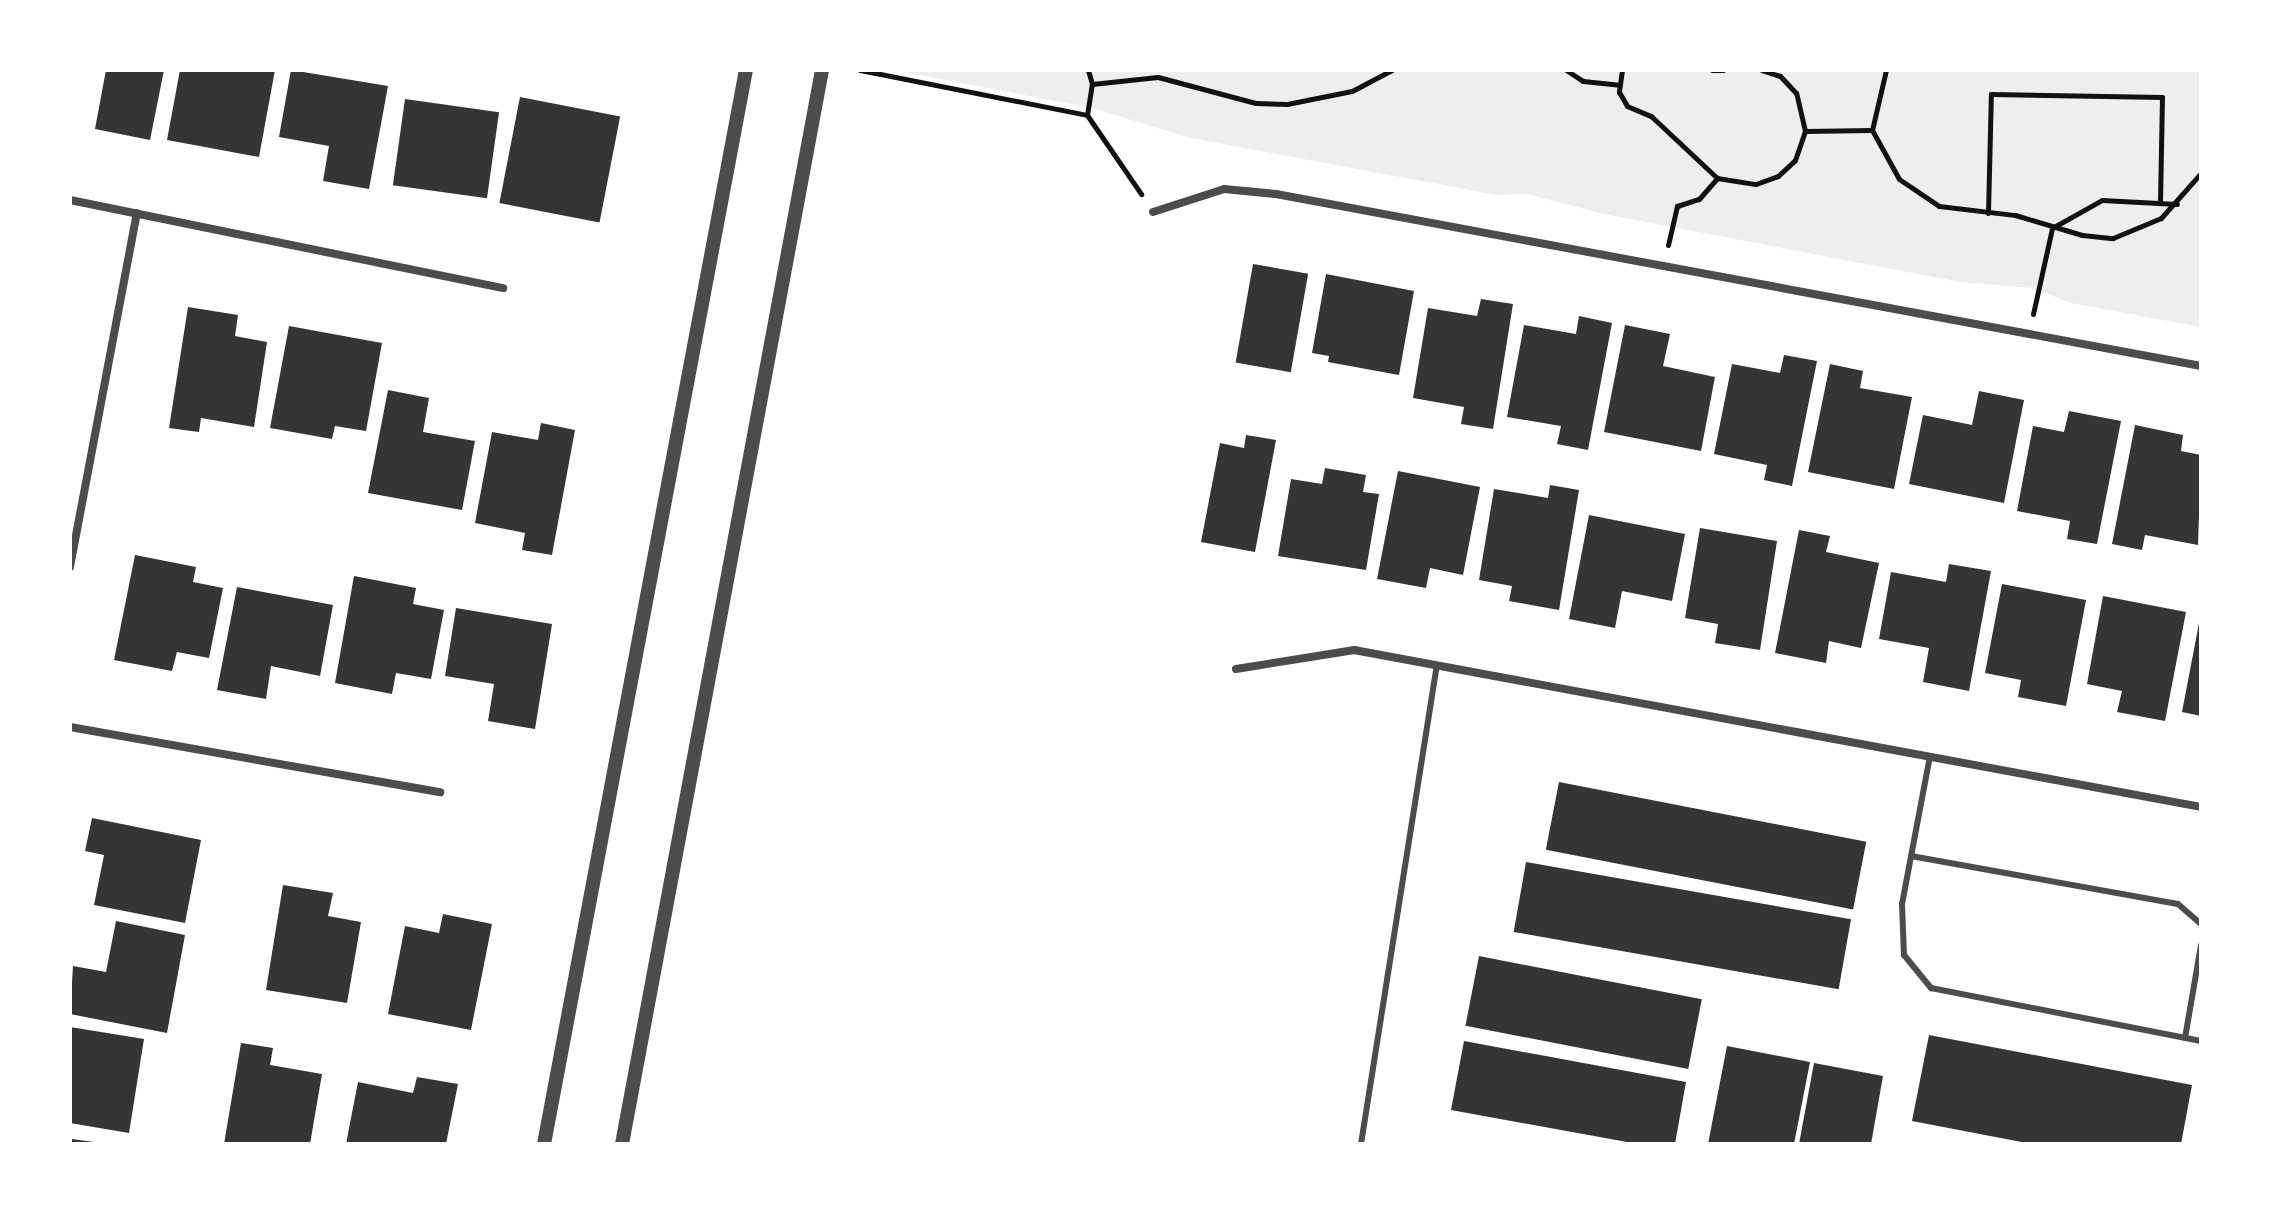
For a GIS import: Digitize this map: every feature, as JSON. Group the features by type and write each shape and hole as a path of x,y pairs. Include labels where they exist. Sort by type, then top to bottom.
{"street":[{"path":"544,1144 746,70"},
{"path":"622,1144 822,70"},
{"path":"1153,212 1224,189 1276,194 2201,366"},
{"path":"70,200 503,288"},
{"path":"70,567 137,213"},
{"path":"1236,669 1354,650 2201,807"},
{"path":"70,727 440,792"}],"lane":[{"path":"1361,1144 1437,665"},
{"path":"1930,756 1902,904 1904,955 1931,988 2201,1041"},
{"path":"1911,856 2178,904 2201,924"},
{"path":"2185,1038 2201,945"}],"path":[{"path":"860,70 1087,115"},
{"path":"1088,70 1092,84 1087,115 1153,212"},
{"path":"1092,84 1158,77 1256,103 1287,104 1352,91 1392,70"},
{"path":"1566,70 1583,81 1619,85"},
{"path":"1622,70 1619,85 1627,106 1651,116 1717,178 1756,184 1778,176 1795,160 1805,131 1796,93 1780,76 1762,70"},
{"path":"1712,70 1723,70"},
{"path":"1886,70 1872,130 1888,164 1917,194 1957,211 2015,215 2052,228 2113,238 2137,231 2177,204 2201,173"},
{"path":"1988,213 1991,94 2162,97 2160,202"},
{"path":"1805,131 1872,130"},
{"path":"1664,266 1677,206 1699,199 1717,178"},
{"path":"2037,288 2052,228 2102,200 2177,204"}],"shaded area":[{"path":"893,70 2201,70 2201,327 2071,303 2032,288 1960,282 1604,214 1527,194 1497,195 1191,138 1092,108"}],"building":[{"path":"106,70 164,70 150,140 95,129"},
{"path":"180,70 275,70 259,157 167,140"},
{"path":"291,70 388,86 369,189 323,181 329,146 279,137"},
{"path":"520,97 620,116 600,222 499,203"},
{"path":"405,99 499,112 487,198 393,185"},
{"path":"1253,264 1308,274 1291,372 1236,362"},
{"path":"1326,274 1414,291 1399,375 1328,362 1329,356 1312,353"},
{"path":"1481,299 1513,304 1493,429 1461,424 1464,407 1413,398 1428,308 1477,316"},
{"path":"188,307 238,315 235,336 267,342 254,427 201,418 199,432 169,428"},
{"path":"1579,316 1612,323 1588,450 1557,444 1561,426 1507,417 1524,325 1576,334"},
{"path":"1625,325 1670,334 1663,366 1715,377 1701,451 1604,432"},
{"path":"289,326 382,343 366,431 335,426 332,439 270,428"},
{"path":"1784,355 1817,361 1792,486 1764,480 1767,465 1714,454 1732,364 1780,373"},
{"path":"1830,364 1863,371 1860,388 1912,397 1894,489 1808,472"},
{"path":"388,390 429,398 423,432 475,441 462,510 368,493"},
{"path":"1979,391 2024,400 2004,503 1909,484 1923,415 1972,425"},
{"path":"2069,411 2121,421 2097,544 2067,539 2070,521 2017,511 2033,426 2064,432"},
{"path":"541,423 575,430 552,555 522,550 525,533 475,523 492,432 538,440"},
{"path":"2135,425 2183,435 2181,451 2201,455 2198,545 2145,535 2142,550 2112,544"},
{"path":"1246,435 1276,440 1255,552 1201,542 1220,443 1244,448"},
{"path":"1325,468 1366,475 1363,492 1379,494 1366,570 1278,556 1291,479 1322,484"},
{"path":"1398,471 1480,487 1463,575 1430,568 1426,588 1377,579"},
{"path":"1550,485 1579,490 1559,610 1509,601 1512,586 1479,580 1494,489 1548,498"},
{"path":"1589,515 1685,534 1672,601 1622,591 1615,628 1569,619"},
{"path":"1700,528 1777,541 1760,650 1715,643 1718,624 1685,618"},
{"path":"1799,530 1830,536 1826,552 1879,563 1861,648 1829,641 1826,663 1775,653"},
{"path":"135,555 196,567 193,582 223,588 209,658 177,652 172,671 114,660"},
{"path":"1949,564 1991,571 1969,691 1923,682 1929,648 1879,639 1891,572 1946,582"},
{"path":"354,576 416,588 413,604 444,610 431,679 396,673 392,694 335,683"},
{"path":"2002,584 2086,600 2066,706 2018,697 2021,680 1985,673"},
{"path":"237,587 333,605 320,676 271,666 266,699 217,690"},
{"path":"2103,596 2186,612 2165,721 2117,712 2122,691 2087,684"},
{"path":"456,608 552,624 535,729 488,721 494,684 445,676"},
{"path":"2201,618 2201,716 2182,712"},
{"path":"1559,782 1866,842 1853,909 1546,850"},
{"path":"92,818 201,840 185,923 94,905 104,855 85,851"},
{"path":"1526,862 1851,919 1839,989 1514,932"},
{"path":"283,885 333,893 328,916 361,922 347,1003 266,990"},
{"path":"443,914 492,924 471,1030 388,1014 405,926 439,933"},
{"path":"116,921 185,935 167,1033 70,1014 73,966 106,972"},
{"path":"1479,956 1702,999 1688,1069 1465,1026"},
{"path":"70,1027 144,1039 129,1133 70,1123"},
{"path":"1929,1035 2192,1085 2181,1144 2032,1144 1912,1121"},
{"path":"1464,1041 1686,1082 1675,1144 1638,1144 1451,1110"},
{"path":"241,1043 273,1048 270,1065 322,1074 310,1144 224,1144"},
{"path":"1727,1046 1810,1062 1794,1144 1708,1144"},
{"path":"1814,1063 1883,1076 1871,1144 1799,1144"},
{"path":"417,1077 458,1084 446,1144 346,1144 358,1082 413,1093"},
{"path":"72,1139 94,1142 71,1144"}]}
